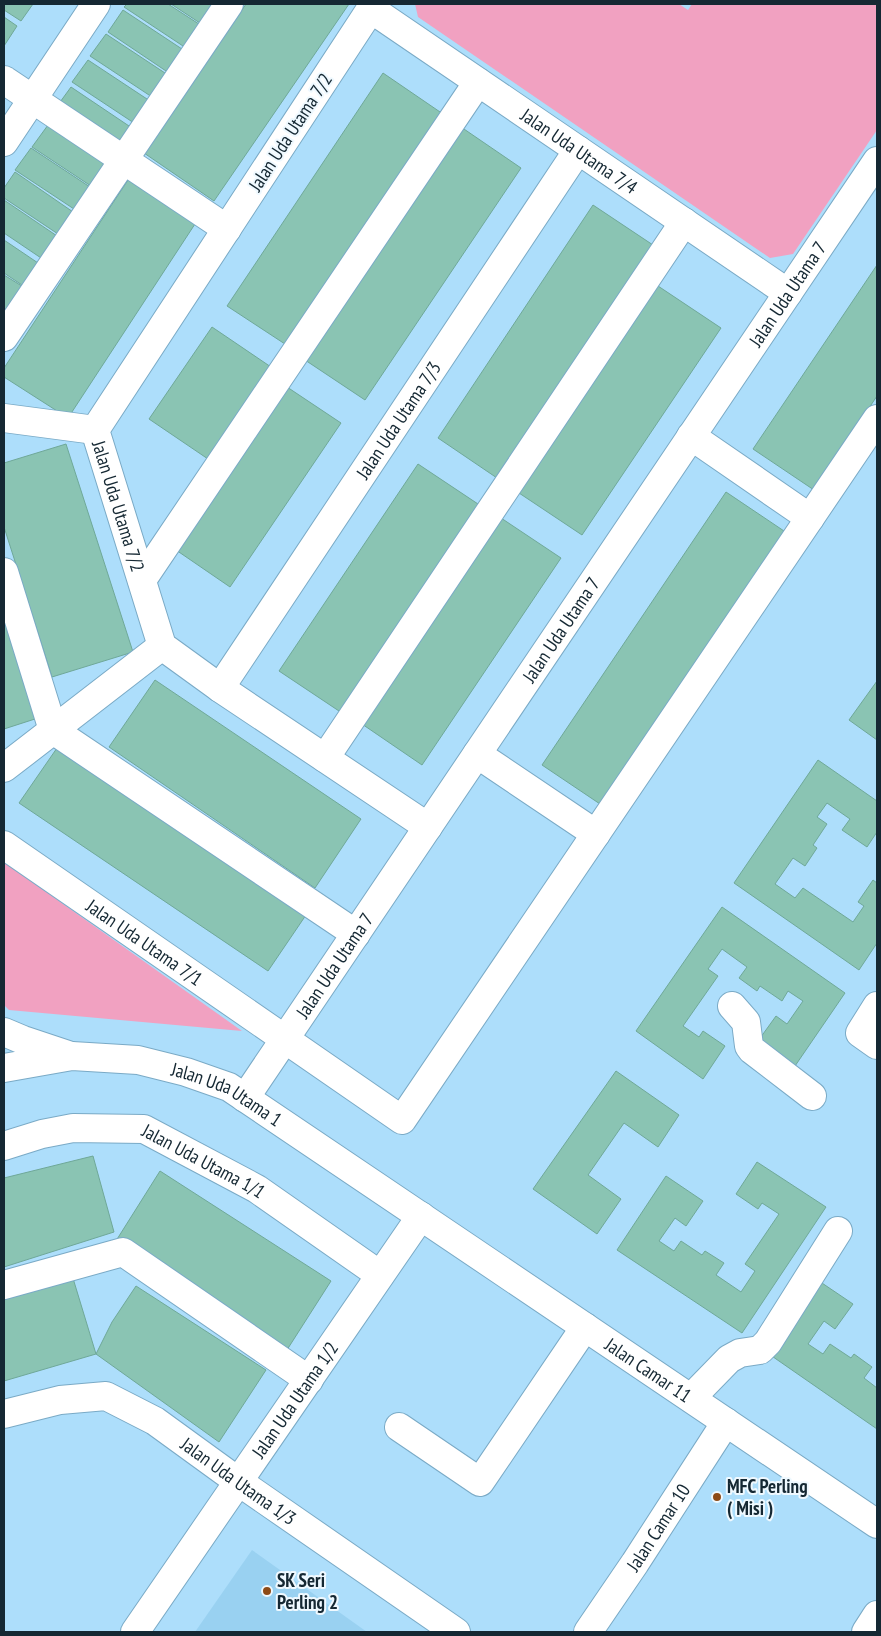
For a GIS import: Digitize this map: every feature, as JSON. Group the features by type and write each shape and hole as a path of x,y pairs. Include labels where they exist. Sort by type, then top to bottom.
{"street":[{"path":"4,142 96,4"},
{"path":"4,336 230,4"},
{"name":"Jalan Uda Utama 7/4","path":"373,6 478,82 788,293"},
{"name":"Jalan Uda Utama 7/2","path":"162,646 95,430 373,6"},
{"path":"4,80 226,229"},
{"path":"142,580 478,82"},
{"name":"Jalan Uda Utama 7/3","path":"220,688 578,150"},
{"name":"Jalan Uda Utama 7","path":"245,1098 877,160"},
{"path":"325,758 684,222"},
{"path":"4,418 95,430"},
{"path":"478,754 596,834 877,419"},
{"path":"691,436 810,518"},
{"path":"4,572 53,730 356,934"},
{"path":"4,768 162,646 220,688 428,827"},
{"name":"Jalan Uda Utama 7/1","path":"4,845 402,1120 596,834"},
{"path":"732,1006 746,1022 749,1046 752,1050 812,1096"},
{"path":"877,1006 860,1033 877,1045"},
{"path":"4,1032 72,1056"},
{"name":"Jalan Uda Utama 1","path":"4,1068 72,1056 138,1060 186,1072 229,1087 421,1216"},
{"name":"Jalan Uda Utama 1/1","path":"4,1146 42,1134 73,1128 144,1129 257,1189 380,1275"},
{"name":"Jalan Uda Utama 1/2","path":"135,1632 421,1216"},
{"name":"Jalan Camar 11","path":"421,1216 877,1524"},
{"path":"691,1398 729,1359 740,1354 760,1350 768,1342 838,1231"},
{"path":"4,1284 123,1252 309,1380"},
{"path":"399,1427 480,1482 585,1327"},
{"name":"Jalan Uda Utama 1/3","path":"4,1414 60,1400 106,1396 155,1421 238,1482 456,1632"},
{"name":"Jalan Camar 10","path":"588,1632 726,1422"},
{"path":"866,1632 877,1615"}],"shaded area":[{"path":"415,4 679,4 688,10 692,4 877,4 877,130 793,254 770,258 418,17"},
{"path":"4,862 242,1031 9,1010 4,1005"},
{"name":"SK Seri Perling 2","path":"252,1550 367,1632 195,1632"}],"building":[{"path":"4,4 33,4 21,21 4,10"},
{"path":"127,4 168,4 202,26 186,48 124,7"},
{"path":"171,4 217,4 203,25"},
{"path":"246,4 349,4 214,201 144,153"},
{"path":"123,10 185,51 169,73 108,32"},
{"path":"4,17 17,26 4,46"},
{"path":"106,34 168,75 152,97 90,56"},
{"path":"88,60 150,101 134,123 72,82"},
{"path":"383,73 443,114 288,346 227,306"},
{"path":"71,87 132,128 117,150 55,109"},
{"path":"48,125 110,165 94,188 32,147"},
{"path":"461,127 521,168 365,400 305,360"},
{"path":"31,148 93,189 77,211 15,170"},
{"path":"15,172 76,214 61,236 4,198 4,188"},
{"path":"128,180 195,224 68,418 4,377 4,368"},
{"path":"4,200 60,238 44,260 4,233"},
{"path":"593,205 653,245 497,478 438,438"},
{"path":"4,240 41,265 25,287 4,273"},
{"path":"877,265 877,396 814,490 753,449"},
{"path":"4,275 25,288 8,311 4,307"},
{"path":"658,286 721,328 582,535 519,493"},
{"path":"212,327 271,367 208,459 149,419"},
{"path":"287,387 341,423 230,587 176,550"},
{"path":"66,444 133,652 52,677 4,527 4,463"},
{"path":"418,464 481,506 342,713 279,671"},
{"path":"726,492 787,533 603,806 542,765"},
{"path":"498,516 561,558 422,765 359,722"},
{"path":"4,610 38,718 4,729"},
{"path":"155,680 361,819 315,888 109,747"},
{"path":"877,681 877,740 849,720"},
{"path":"57,748 306,915 268,971 19,803"},
{"path":"818,760 877,801 877,832 867,847 842,830 850,819 827,803 817,817 827,824 813,845 817,848 805,866 793,858 775,884 795,898 803,888 853,922 864,906 858,902 873,880 877,883 877,943 859,970 734,883"},
{"path":"722,907 845,993 795,1066 758,1041 776,1016 787,1024 803,1001 788,991 782,1001 760,986 757,991 739,978 747,967 722,949 708,969 718,976 683,1026 699,1037 703,1031 725,1046 703,1079 636,1031"},
{"path":"616,1071 679,1115 658,1147 624,1123 588,1175 621,1199 597,1234 533,1189"},
{"path":"93,1156 114,1232 4,1267 4,1178"},
{"path":"757,1162 826,1207 742,1333 617,1250 666,1176 703,1201 686,1226 675,1218 659,1241 674,1251 681,1241 702,1255 705,1251 724,1263 716,1275 741,1292 755,1271 745,1264 779,1214 762,1203 758,1209 736,1194"},
{"path":"160,1171 331,1281 285,1353 114,1244"},
{"path":"72,1275 96,1354 4,1381 4,1296"},
{"path":"816,1279 853,1304 835,1329 824,1321 808,1344 823,1354 830,1344 851,1358 854,1354 872,1367 864,1378 877,1388 877,1429 766,1352"},
{"path":"136,1286 266,1370 219,1442 96,1354 112,1322"}],"place":[{"name":"MFC Perling ( Misi )","path":"717,1497"},
{"name":"SK Seri Perling 2","path":"267,1591"}]}
